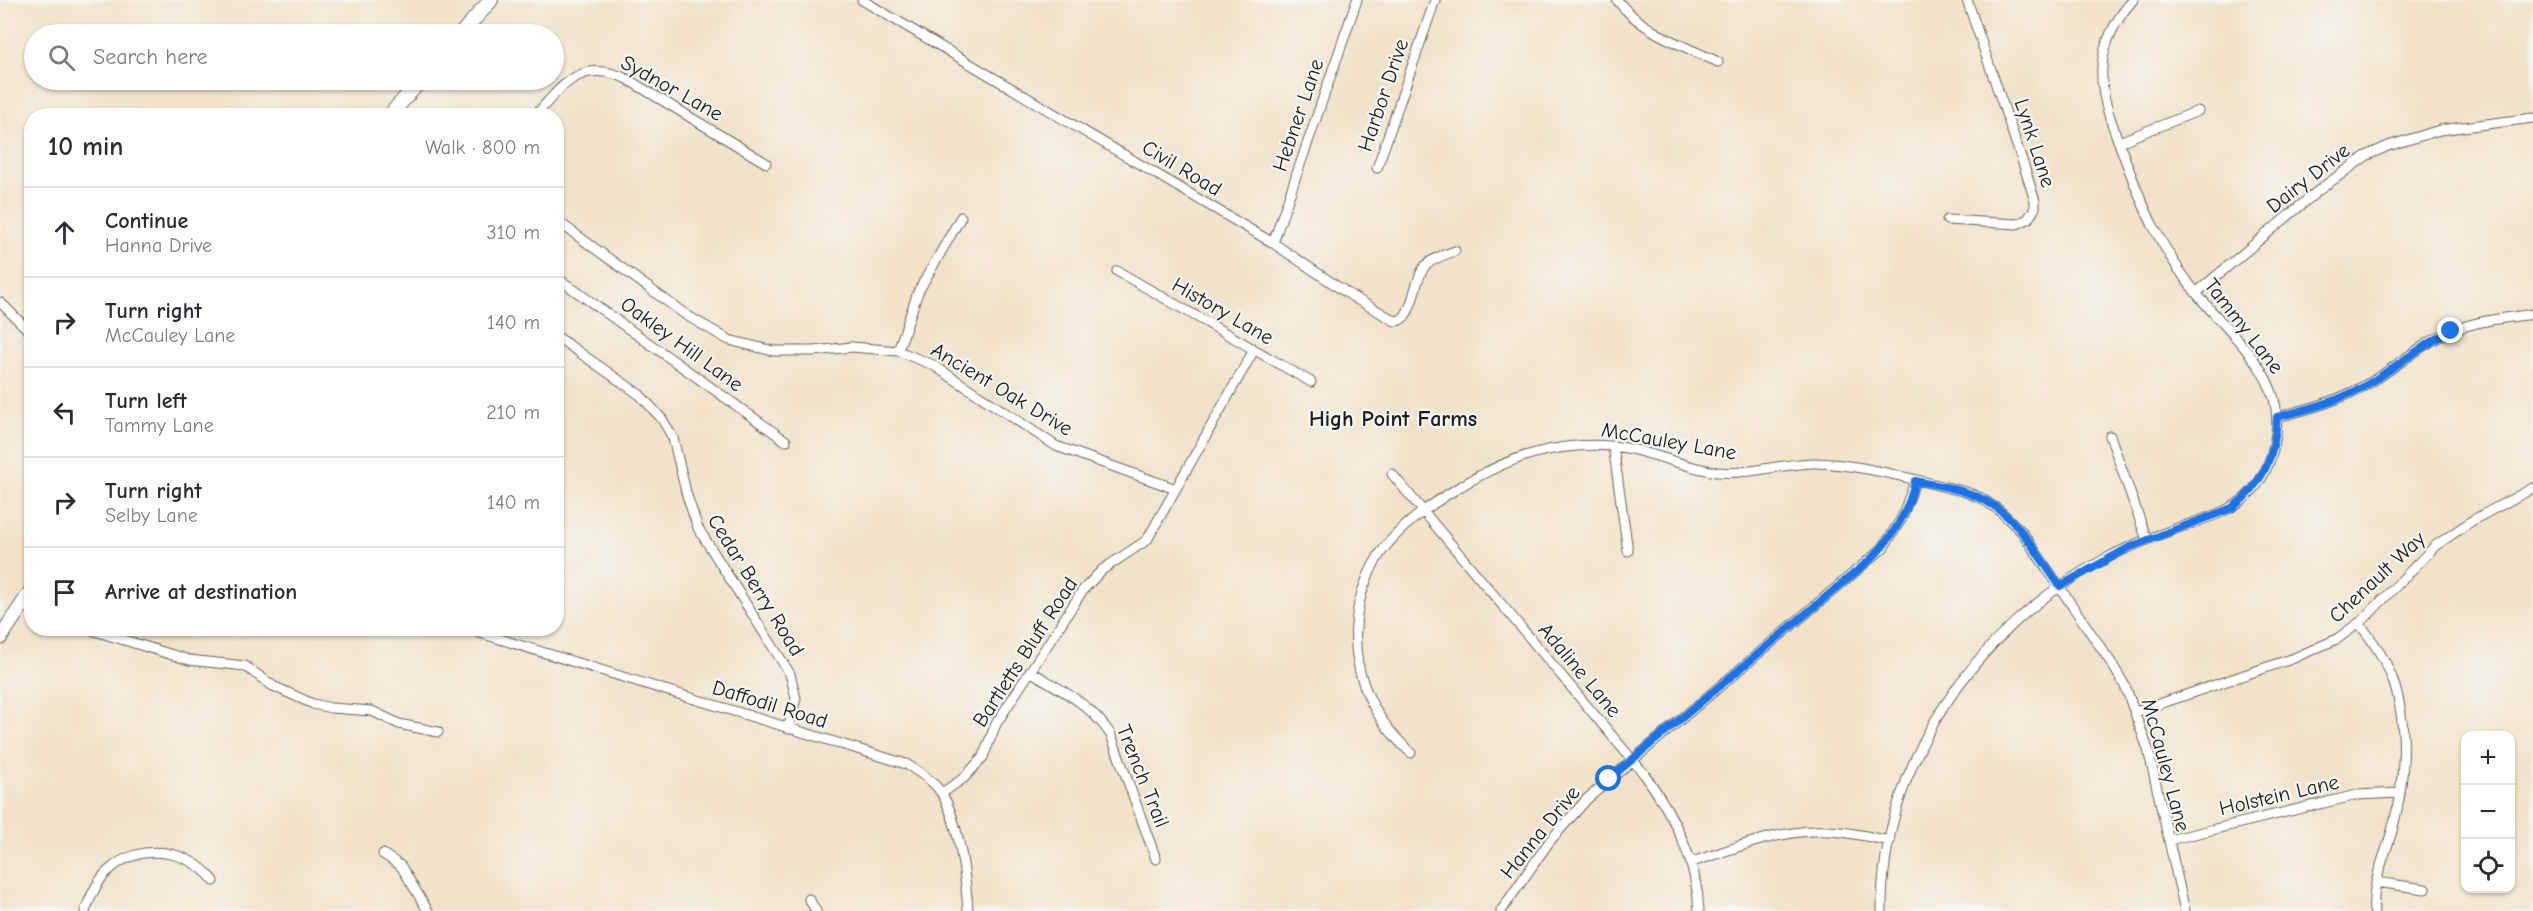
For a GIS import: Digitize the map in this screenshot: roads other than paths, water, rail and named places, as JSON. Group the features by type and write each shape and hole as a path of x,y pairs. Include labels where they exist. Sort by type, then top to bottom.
{"main road":[{"path":"469,24 491,0"},
{"path":"396,108 412,90"},
{"path":"0,638 24,604"}],"street":[{"name":"Civil Road","path":"862,0 1273,243 1395,321 1400,321 1407,316 1425,267 1437,258 1455,251"},
{"name":"Hebner Lane","path":"1273,243 1357,0"},
{"name":"Harbor Drive","path":"1377,168 1435,0"},
{"path":"1617,0 1625,10 1648,29 1718,62"},
{"name":"Lynk Lane","path":"1947,220 2017,224 2028,219 2035,208 2036,201 1967,0"},
{"name":"Tammy Lane","path":"1882,911 1883,878 1898,809 1916,759 1944,705 1963,679 2000,635 2060,586 2104,559 2146,540 2218,515 2245,498 2255,488 2268,464 2276,435 2275,403 2265,376 2196,293 2155,234 2144,212 2119,142 2104,96 2102,66 2108,38 2116,22 2133,0"},
{"name":"Sydnor Lane","path":"564,86 582,73 603,71 627,79 766,164"},
{"name":"Sydnor Lane","path":"543,108 560,90"},
{"path":"2119,142 2198,111"},
{"name":"Dairy Drive","path":"2196,293 2319,190 2366,156 2388,146 2440,130 2533,118"},
{"path":"898,351 918,292 960,217"},
{"name":"Ancient Oak Drive","path":"564,226 686,315 729,340 773,351 814,351 852,347 898,351 933,365 1056,446 1176,489"},
{"name":"History Lane","path":"1117,271 1311,382"},
{"name":"Oakley Hill Lane","path":"564,283 786,441"},
{"path":"0,302 24,326"},
{"path":"2277,417 2306,410 2355,391 2451,331 2483,322 2533,314"},
{"name":"Cedar Berry Road","path":"564,342 640,395 668,428 673,438 687,496 698,528 790,674 796,698 789,729"},
{"name":"Bartletts Bluff Road","path":"942,793 964,777 983,757 996,724 1083,590 1102,570 1147,540 1254,350"},
{"path":"2110,436 2146,540"},
{"path":"1613,446 1628,550"},
{"name":"McCauley Lane","path":"1411,753 1383,722 1371,704 1358,671 1355,634 1360,597 1379,556 1405,528 1479,476 1515,459 1564,447 1613,446 1655,454 1683,464 1718,472 1736,472 1795,464 1841,465 1963,491 1981,498 2000,510 2022,532 2112,664 2136,712 2148,749 2185,911"},
{"name":"Adaline Lane","path":"1392,474 1645,775 1666,808 1692,862 1699,911"},
{"name":"Hanna Drive","path":"1501,911 1568,819 1587,799 1870,560 1893,533 1902,518 1915,481"},
{"name":"Chenault Way","path":"2136,712 2294,658 2337,639 2360,623 2435,546 2473,520 2533,488"},
{"path":"2360,623 2384,659 2397,693 2402,741 2400,793 2393,827 2376,882 2374,911"},
{"path":"111,636 189,660 245,666 273,686 313,704 331,708 372,711 399,724 438,732"},
{"name":"Daffodil Road","path":"490,636 906,764 920,772 942,793 951,816 965,874 968,911"},
{"name":"Trench Trail","path":"1030,671 1090,708 1102,722 1110,735 1156,859"},
{"name":"Holstein Lane","path":"2169,840 2356,795 2400,793"},
{"path":"1692,862 1777,837 1812,831 1841,832 1890,841"},
{"path":"85,911 95,888 108,871 117,864 139,855 165,852 188,858 207,872 214,881"},
{"path":"383,854 401,866 428,911"},
{"path":"2376,882 2425,889"},
{"path":"809,899 816,911"}],"district":[{"name":"High Point Farms","path":"1393,419"}]}
